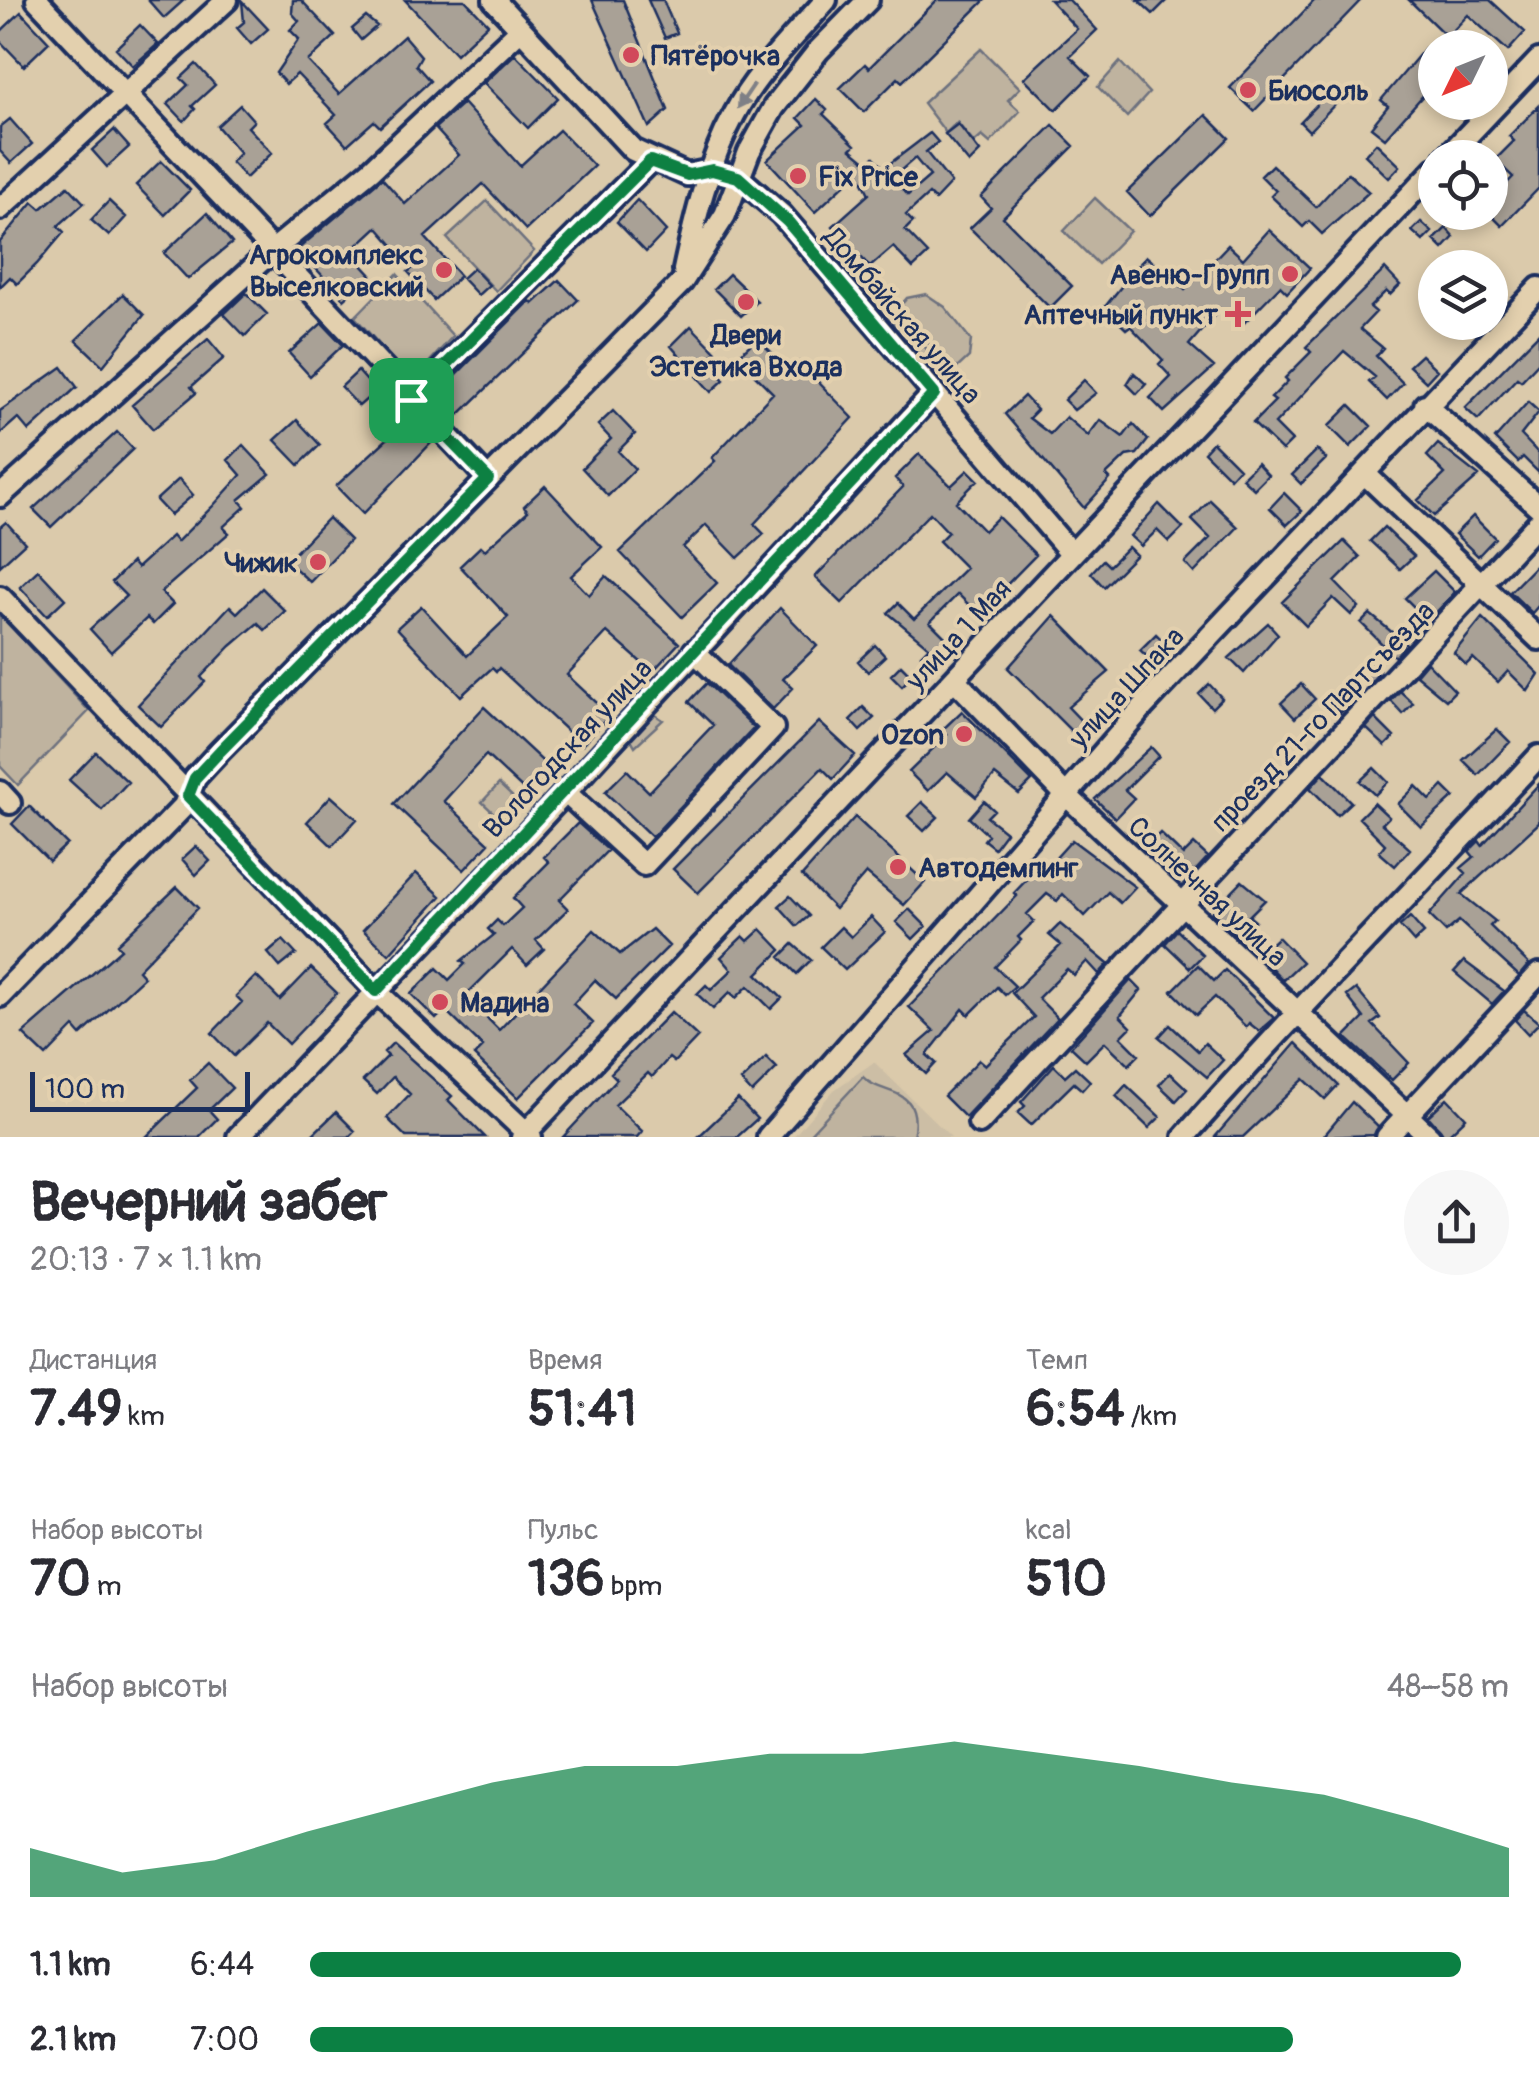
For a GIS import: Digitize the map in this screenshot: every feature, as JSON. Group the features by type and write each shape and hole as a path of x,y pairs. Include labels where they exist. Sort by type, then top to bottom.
{"street":[{"path":"37,0 488,479"},
{"path":"0,209 227,0"},
{"name":"Домбайская улица","path":"494,0 633,150 688,175 712,170 738,177 780,214 1071,552"},
{"path":"682,282 695,213 733,116 826,0"},
{"path":"0,996 184,806 195,778 220,751 682,282 725,215 766,119 818,52 868,0"},
{"path":"0,496 272,252 371,170 521,29"},
{"path":"798,33 818,52"},
{"path":"1463,140 1539,60"},
{"path":"411,400 650,161"},
{"name":"улица 1 Мая","path":"526,1135 1418,188"},
{"path":"725,215 760,207 780,214"},
{"name":"улица Шпака","path":"768,1137 1065,794 1425,405 1539,288"},
{"name":"Вологодская улица","path":"238,1137 934,394"},
{"path":"1425,405 1539,507"},
{"path":"1365,474 1539,639"},
{"name":"проезд 21-го Партсъезда","path":"979,1122 1539,522"},
{"path":"0,597 376,991 526,1135"},
{"path":"565,792 644,865 773,728 694,651"},
{"name":"Солнечная улица","path":"954,679 1065,794 1430,1137"},
{"path":"1184,1137 1296,1012 1379,930 1539,756"},
{"path":"1387,1137 1539,974"}],"shaded area":[{"path":"981,49 1020,88 1008,100 1020,111 990,143 982,136 974,143 957,122 946,133 923,103"},
{"path":"1120,62 1149,93 1127,117 1098,87"},
{"path":"1095,198 1130,231 1098,264 1064,231"},
{"path":"487,201 534,251 496,291 447,238"},
{"path":"397,274 453,336 412,381 355,317"},
{"path":"926,294 945,307 971,340 969,357 956,369 895,312 907,298"},
{"path":"893,318 951,371 927,371 893,330"},
{"path":"0,615 89,711 18,785 0,766"},
{"path":"654,714 663,720 635,746 631,739"},
{"path":"499,784 518,802 501,820 482,802"},
{"path":"874,1062 951,1137 793,1137 834,1090"},
{"path":"863,1077 907,1100 915,1120 913,1137 807,1137"}],"building":[{"path":"148,0 184,0 164,18"},
{"path":"293,0 301,0 335,36 308,61 339,94 404,36 421,56 416,65 430,81 380,127 374,121 347,145 327,123 336,115 297,74 286,84 276,73 299,39 290,30 299,21 292,13"},
{"path":"405,0 465,0 488,24 456,54"},
{"name":"Пятёрочка","path":"592,0 623,0 668,110 649,127"},
{"path":"648,0 663,0 677,33 665,38"},
{"path":"937,0 985,0 902,82 898,78 864,112 840,88 865,64 869,68"},
{"path":"1050,0 1069,0 1097,30 1070,56 1090,76 1056,110 1024,78 1077,29"},
{"path":"1138,0 1167,0 1153,14"},
{"path":"1315,0 1361,0 1254,111 1230,88"},
{"path":"1409,0 1490,0 1525,32 1508,51 1508,30 1485,30 1468,15 1454,30 1440,30"},
{"path":"242,1 268,29 251,44 237,28 244,22"},
{"path":"21,12 49,42 24,66 0,41 0,32"},
{"path":"366,17 377,26 361,40 352,29"},
{"path":"140,25 158,44 133,66 116,48"},
{"path":"515,54 558,98 528,128 484,83"},
{"path":"1418,56 1418,101 1385,138 1371,127 1388,106 1381,100"},
{"path":"196,64 215,85 192,106 195,109 184,121 168,104 188,85 181,78"},
{"path":"1330,91 1339,100 1309,131 1300,122"},
{"path":"816,99 827,110 823,114 855,145 851,149 868,163 874,157 884,168 930,133 938,142 926,152 951,183 935,200 929,194 906,215 913,222 905,230 928,254 913,268 893,247 870,267 833,226 869,194 858,172 815,212 767,160 805,125 798,118","holes":["915,158 930,176 908,195 892,178"]},
{"path":"463,103 520,166 559,130 594,166 526,230 483,184 425,237 460,276 434,300 408,272 413,268 377,227 350,252 371,275 344,299 298,249 382,178 405,204 459,155 435,128"},
{"path":"240,105 254,121 248,127 272,153 246,178 231,162 240,153 217,126"},
{"path":"1539,106 1539,188 1508,220 1508,182 1513,177 1508,172 1508,147 1514,141 1509,136"},
{"path":"1206,115 1229,138 1150,216 1127,192"},
{"path":"10,119 32,144 11,163 0,151 0,127"},
{"path":"958,124 980,152 969,163 945,134"},
{"path":"1053,125 1074,146 1003,217 1072,286 1050,308 970,228 991,208 981,197"},
{"path":"114,130 129,147 107,167 92,150"},
{"path":"1376,143 1400,166 1389,178 1365,155"},
{"path":"161,161 190,190 165,215 136,185"},
{"path":"1272,165 1316,207 1348,173 1369,192 1322,234 1309,221 1303,227 1271,196 1276,191 1261,176"},
{"path":"68,186 84,203 58,226 64,232 17,284 10,277 0,287 0,242 33,202 41,209"},
{"path":"637,200 666,231 646,252 617,222"},
{"path":"109,201 126,217 109,236 91,220"},
{"path":"207,213 232,243 188,279 164,253"},
{"path":"1418,225 1418,230 1432,232 1423,241 1412,231"},
{"path":"1269,230 1310,268 1287,293 1280,286 1240,327 1220,309 1189,345 1214,367 1164,412 1150,398 1171,377 1159,364 1163,360 1130,326 1126,329 1104,308 1146,256 1185,290 1228,245 1243,259"},
{"path":"1444,230 1454,237 1443,249 1434,240"},
{"path":"473,268 489,285 478,295 462,278"},
{"path":"1385,269 1400,285 1390,295 1386,291 1370,307 1376,312 1360,329 1383,348 1376,356 1403,383 1387,400 1369,382 1375,377 1344,351 1275,424 1292,441 1282,451 1253,423 1275,401 1271,398 1288,381 1285,378 1311,352 1306,347"},
{"path":"729,274 757,301 741,316 714,289"},
{"path":"559,280 578,300 459,415 437,394 530,301 533,304"},
{"path":"246,293 267,314 245,336 224,314"},
{"path":"123,294 144,315 103,366 76,340"},
{"path":"322,323 343,345 310,376 289,353"},
{"path":"691,326 716,352 707,360 724,380 711,392 671,346"},
{"path":"1539,333 1539,362 1521,381 1517,378 1478,420 1465,408"},
{"path":"757,338 790,371 799,362 853,418 754,524 764,534 738,558 706,525 683,547 717,583 682,617 620,552 715,461 712,458 773,393 737,357"},
{"path":"208,339 224,358 191,387 196,393 153,429 132,405"},
{"path":"1421,355 1437,370 1426,382 1409,366"},
{"path":"62,367 77,387 29,431 18,418 0,434 0,411"},
{"path":"358,371 376,391 359,406 341,387"},
{"path":"1134,373 1146,384 1137,394 1127,384"},
{"path":"1084,380 1096,393 1074,410 1064,400"},
{"path":"1024,396 1037,410 1029,418 1050,434 1066,417 1088,436 1100,420 1123,437 1133,424 1148,440 1137,454 1126,456 1106,475 1110,479 1084,508 1005,414"},
{"path":"1528,402 1539,412 1521,435 1539,454 1539,473 1523,457 1518,462 1495,439"},
{"path":"1350,405 1371,426 1350,447 1329,426"},
{"path":"613,411 635,434 618,451 635,469 608,496 582,468 611,439 598,425"},
{"path":"411,417 433,441 363,514 336,486"},
{"path":"297,420 320,445 299,465 275,440"},
{"path":"117,432 133,449 51,527 33,509"},
{"path":"1213,442 1239,468 1230,478 1204,452"},
{"path":"1438,444 1479,476 1434,516 1418,500 1445,474 1427,456"},
{"path":"243,445 270,474 239,500 245,507 223,527 229,533 161,592 173,604 153,624 147,618 111,652 90,629 126,596 112,582 132,562 137,568 172,536 177,542 212,507 241,475 228,460"},
{"path":"1317,450 1326,459 1301,484 1292,475"},
{"path":"919,454 951,486 968,470 978,480 956,502 984,531 998,517 1036,555 978,614 958,594 930,622 951,643 933,668 921,655 929,647 888,613 898,603 914,619 966,568 939,541 948,532 930,513 842,603 815,577 903,487 895,478"},
{"path":"1257,463 1268,475 1254,489 1242,478"},
{"path":"179,479 193,495 170,515 156,500"},
{"path":"545,486 602,547 571,576 589,595 606,576 679,643 652,672 607,632 567,675 610,715 582,745 499,668 496,672 492,668 461,696 397,628 421,606 467,656 508,617 460,566 481,546 485,550 528,511 524,506"},
{"path":"1284,493 1302,511 1287,525 1270,508"},
{"path":"1210,500 1238,527 1194,573 1185,563 1210,538 1192,520"},
{"path":"1159,504 1183,528 1169,542 1157,530 1141,546 1130,536"},
{"path":"1473,516 1495,538 1478,556 1455,534"},
{"path":"328,518 350,540 310,582 287,561"},
{"path":"6,522 25,543 0,566 0,527"},
{"path":"1384,527 1414,556 1400,569 1370,541"},
{"path":"1344,541 1360,557 1335,582 1359,607 1351,615 1333,598 1306,626 1282,602"},
{"path":"1128,547 1136,555 1104,587 1091,573 1103,560 1109,566"},
{"path":"1539,562 1539,605 1532,613 1510,592"},
{"path":"38,570 65,599 47,616 20,587"},
{"path":"1434,571 1455,592 1428,621 1405,598"},
{"path":"262,588 285,611 265,630 258,623 231,646 201,677 205,682 161,727 138,705 230,606 237,613"},
{"path":"780,608 817,646 783,679 793,688 773,709 728,665"},
{"path":"1370,614 1406,644 1395,657 1361,623"},
{"path":"1054,616 1109,672 1068,707 1087,727 1077,737 1008,668"},
{"path":"1482,618 1539,674 1528,691 1508,671 1498,682 1473,658 1466,665 1454,653"},
{"path":"1268,623 1278,634 1244,673 1229,658"},
{"path":"1156,634 1172,650 1156,665 1140,650"},
{"path":"875,645 885,656 868,672 858,661"},
{"path":"1427,662 1455,691 1446,700 1416,675"},
{"path":"1367,663 1378,674 1368,685 1356,674"},
{"path":"901,665 912,676 902,686 891,675"},
{"path":"707,683 754,728 652,837 605,792 627,770 649,792 713,725 689,702"},
{"path":"1209,684 1222,698 1212,708 1199,694"},
{"path":"1301,684 1315,699 1295,718 1281,703"},
{"path":"1340,691 1351,702 1340,713 1329,702"},
{"path":"1400,691 1413,703 1403,714 1391,701"},
{"path":"484,707 553,771 530,796 486,755 444,801 489,843 464,870 394,804"},
{"path":"863,707 874,718 860,731 850,720"},
{"path":"962,711 1032,781 1019,794 995,775 976,797 947,772 928,791 909,772 947,735 941,731"},
{"path":"1375,718 1394,737 1385,746 1366,728"},
{"path":"819,722 855,755 833,779 822,768 698,893 673,869"},
{"path":"1497,729 1510,742 1478,775 1463,760"},
{"path":"1151,747 1159,756 1125,790 1134,798 1115,818 1095,799"},
{"path":"96,752 128,782 102,810 69,780"},
{"path":"1374,768 1388,782 1375,795 1360,781"},
{"path":"1323,774 1351,802 1337,815 1310,788"},
{"path":"1539,784 1539,823 1461,894 1495,921 1490,926 1529,964 1519,976 1459,921 1446,932 1429,915 1466,873 1461,868 1474,857 1469,851 1479,841 1482,845"},
{"path":"1416,786 1430,800 1443,786 1454,797 1421,827 1398,804"},
{"path":"331,796 357,819 332,846 307,822"},
{"path":"984,801 994,810 987,817 1006,832 994,848 984,840 988,835 969,818"},
{"path":"922,802 938,817 924,831 908,816"},
{"path":"1374,803 1389,817 1382,824 1410,849 1395,866 1379,852 1385,844 1359,818"},
{"path":"29,806 67,844 49,861 12,824"},
{"path":"855,817 925,882 904,905 866,873 835,909 802,876"},
{"path":"578,823 608,850 559,900 568,909 536,940 544,949 527,965 512,949 465,996 499,1030 594,930 620,954 652,929 669,946 616,999 595,980 573,1004 593,1023 518,1098 474,1056 483,1047 445,1010 436,1019 411,994 437,968 449,980 465,964 461,961 494,935 488,929 497,920 503,926 522,908 513,898 549,862 544,857"},
{"path":"1160,833 1183,855 1194,844 1208,857 1186,881 1146,847"},
{"path":"1072,840 1135,887 1120,903 1108,892 1085,916 1063,894 1057,901 1047,894 1027,914 1034,921 1018,937 1021,940 995,967 1015,986 1005,995 997,987 969,1015 963,1009 927,1055 936,1063 926,1074 906,1055 934,1031 909,1007 1017,896 1014,893 1038,868 1043,872"},
{"path":"196,846 210,861 196,875 182,859"},
{"path":"416,873 441,896 389,954 363,930"},
{"path":"1242,881 1265,900 1249,916 1255,921 1239,938 1212,912"},
{"path":"177,887 198,908 138,970 144,977 81,1035 74,1027 46,1056 23,1034 121,949 117,944"},
{"path":"790,896 809,916 797,926 779,906"},
{"path":"909,909 926,926 913,939 896,922"},
{"path":"871,917 885,932 845,970 821,947 841,927 851,937"},
{"path":"1410,917 1424,933 1414,942 1400,926"},
{"path":"1060,924 1108,964 1099,974 1087,961 1074,975 1067,969 1038,998 1058,1018 965,1117 944,1096 979,1060 985,1065 1034,1017 1012,993 1061,945 1049,935"},
{"path":"761,929 781,950 757,974 782,998 771,1009 748,986 736,998 730,992 713,1009 697,994 706,985 711,990 732,970 721,957 743,936 748,941"},
{"path":"1177,930 1203,955 1190,968 1165,944"},
{"path":"1278,937 1302,962 1283,980 1259,955"},
{"path":"283,940 296,954 280,967 268,953"},
{"path":"793,944 811,960 797,974 780,957"},
{"path":"1464,961 1504,991 1492,1004 1454,972"},
{"path":"1198,965 1214,981 1225,970 1274,1018 1259,1031 1249,1023 1246,1027 1215,997 1196,1015 1172,991"},
{"path":"311,968 337,993 288,1044 267,1023 234,1056 212,1033 242,1002 236,996 256,976 280,1000"},
{"path":"1131,980 1141,990 1120,1016 1131,1027 1121,1037 1139,1055 1129,1065 1105,1042 1086,1061 1071,1047"},
{"path":"1356,989 1380,1018 1372,1024 1409,1063 1392,1080 1345,1037 1364,1018 1347,996"},
{"path":"1524,1010 1539,1023 1528,1034 1515,1020"},
{"path":"671,1012 698,1037 674,1062 669,1058 652,1077 648,1073 615,1105 642,1131 637,1137 563,1137 617,1079 611,1073"},
{"path":"1170,1025 1198,1051 1205,1043 1223,1060 1207,1077 1159,1037"},
{"path":"393,1043 452,1096 448,1100 485,1137 406,1137 387,1118 410,1094 393,1077 377,1094 363,1081 388,1056 384,1052"},
{"path":"1296,1043 1338,1085 1325,1099 1304,1079 1243,1137 1215,1137"},
{"path":"766,1057 777,1068 752,1093 741,1081"},
{"path":"208,1063 232,1088 209,1110 217,1119 199,1137 146,1137 197,1088 190,1080"},
{"path":"1054,1065 1065,1076 1075,1067 1090,1081 1082,1090 1074,1083 1031,1125 1018,1113 1025,1106 1021,1102"},
{"path":"1170,1073 1187,1089 1176,1101 1159,1085"},
{"path":"1126,1085 1160,1117 1149,1128 1116,1096"},
{"path":"1447,1098 1466,1118 1446,1137 1428,1116"},
{"path":"738,1099 757,1119 737,1137 698,1137"},
{"path":"1352,1102 1378,1127 1374,1135 1323,1137"},
{"path":"336,1112 355,1131 349,1137 310,1137"}],"place":[{"name":"Пятёрочка","path":"631,55"},
{"name":"Биосоль","path":"1248,90"},
{"name":"Fix Price","path":"798,176"},
{"name":"Агрокомплекс Выселковский","path":"444,270"},
{"name":"Авеню-Групп","path":"1290,274"},
{"name":"Двери Эстетика Входа","path":"746,302"},
{"name":"Аптечный пункт","path":"1238,314"},
{"name":"Чижик","path":"318,562"},
{"name":"Ozon","path":"964,734"},
{"name":"Автодемпинг","path":"898,867"},
{"name":"Мадина","path":"440,1002"}],"route":[{"path":"650,161 688,175 712,170 738,177 788,222 934,394 894,432 515,847 376,991 188,796 195,778 220,751 488,479 411,400 650,161"}]}
